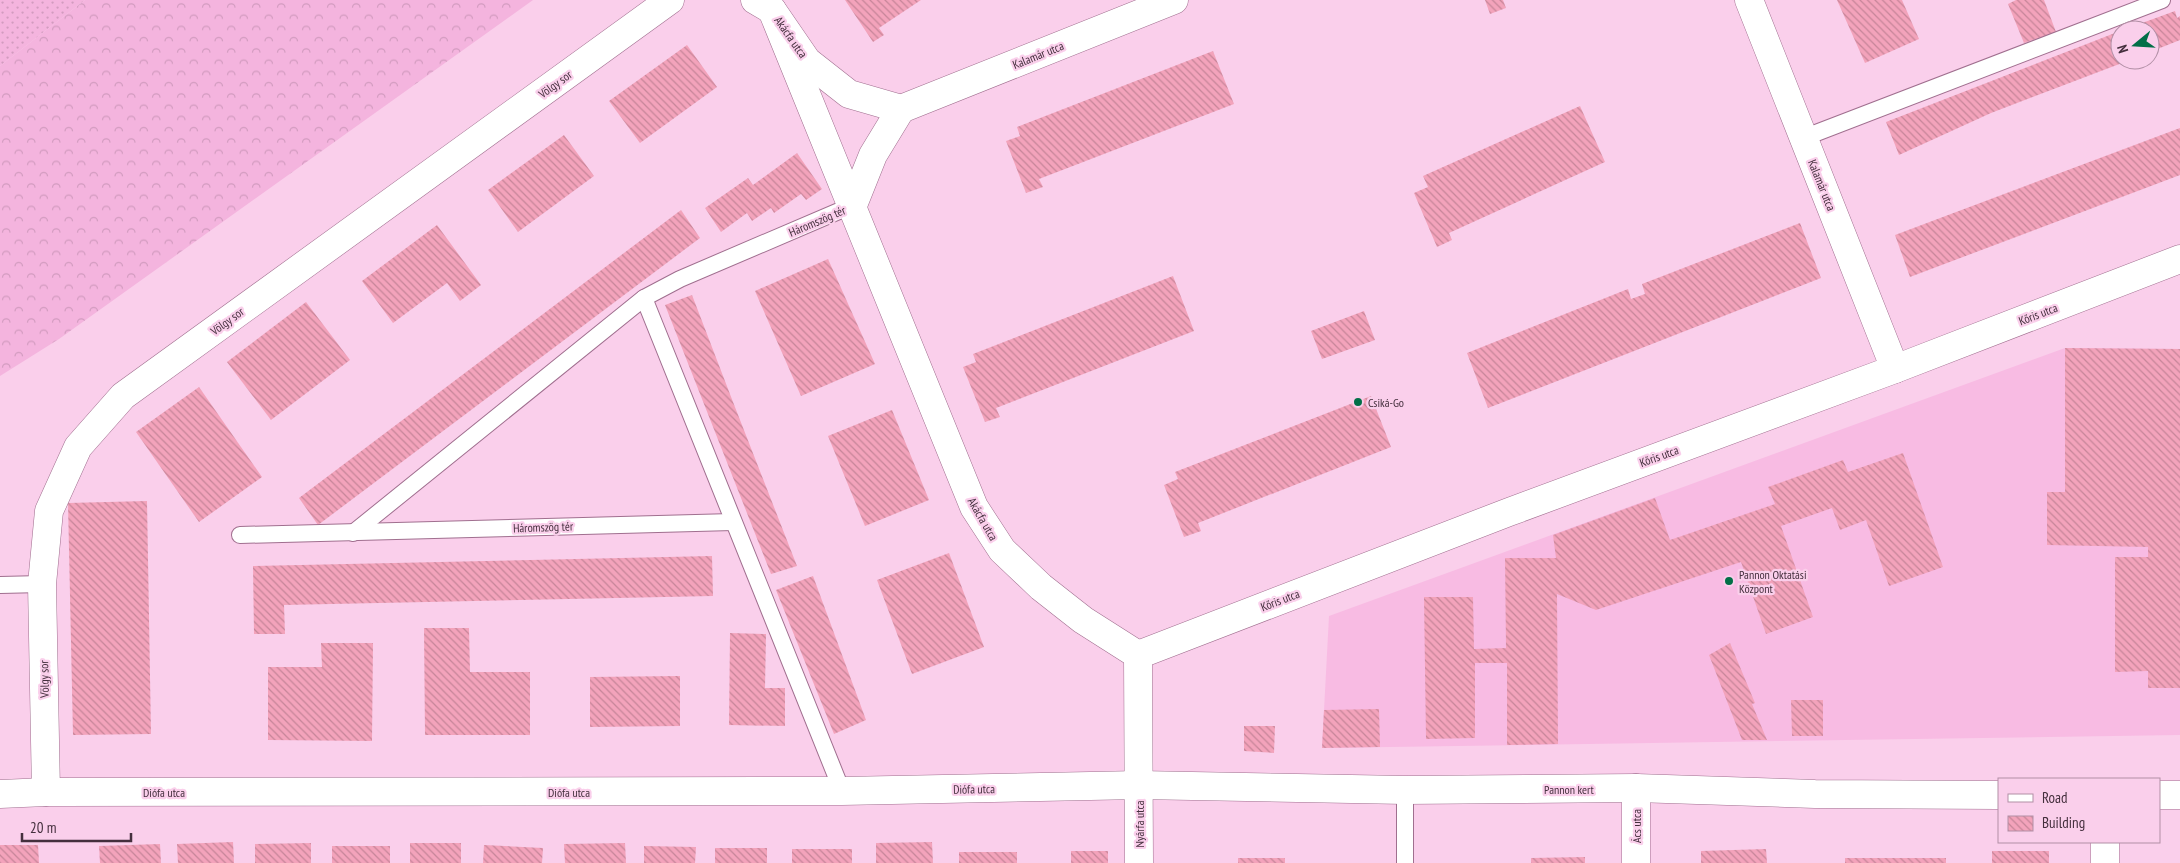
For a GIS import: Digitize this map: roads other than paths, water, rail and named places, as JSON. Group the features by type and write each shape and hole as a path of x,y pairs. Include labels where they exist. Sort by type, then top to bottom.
{"street":[{"name":"Völgy sor","path":"46,792 42,584 49,510 78,446 123,396 670,0"},
{"name":"Kalamár utca","path":"901,109 1174,0"},
{"name":"Kalamár utca","path":"1749,0 1895,369"},
{"name":"Akácfa utca","path":"767,3 807,61 849,94 901,109"},
{"name":"Akácfa utca","path":"767,3 853,205 974,507 1002,550 1041,587 1083,620 1138,655"},
{"path":"853,205 873,156 901,109"},
{"name":"Kőris utca","path":"1138,655 1519,508 1895,369 2180,259"},
{"path":"1138,655 1139,785"},
{"name":"Diófa utca","path":"0,794 46,792 842,791 1139,785"},
{"name":"Pannon kert","path":"1139,785 1405,790 1636,788 1815,794 1998,795"},
{"name":"Nyárfa utca","path":"1139,785 1139,863"},
{"name":"Ács utca","path":"1636,788 1636,863"},
{"path":"2160,795 2180,795"},
{"path":"2104,843 2104,863"}],"lane":[{"path":"1803,138 2162,0"},
{"name":"Háromszög tér","path":"353,532 644,298 680,279 853,205"},
{"path":"644,298 842,791"},
{"name":"Háromszög tér","path":"240,535 733,522"},
{"path":"0,585 42,584"},
{"path":"1405,790 1405,863"}],"place":[{"name":"Csiká-Go","path":"1358,402"},
{"name":"Pannon Oktatási Központ","path":"1729,581"}]}
